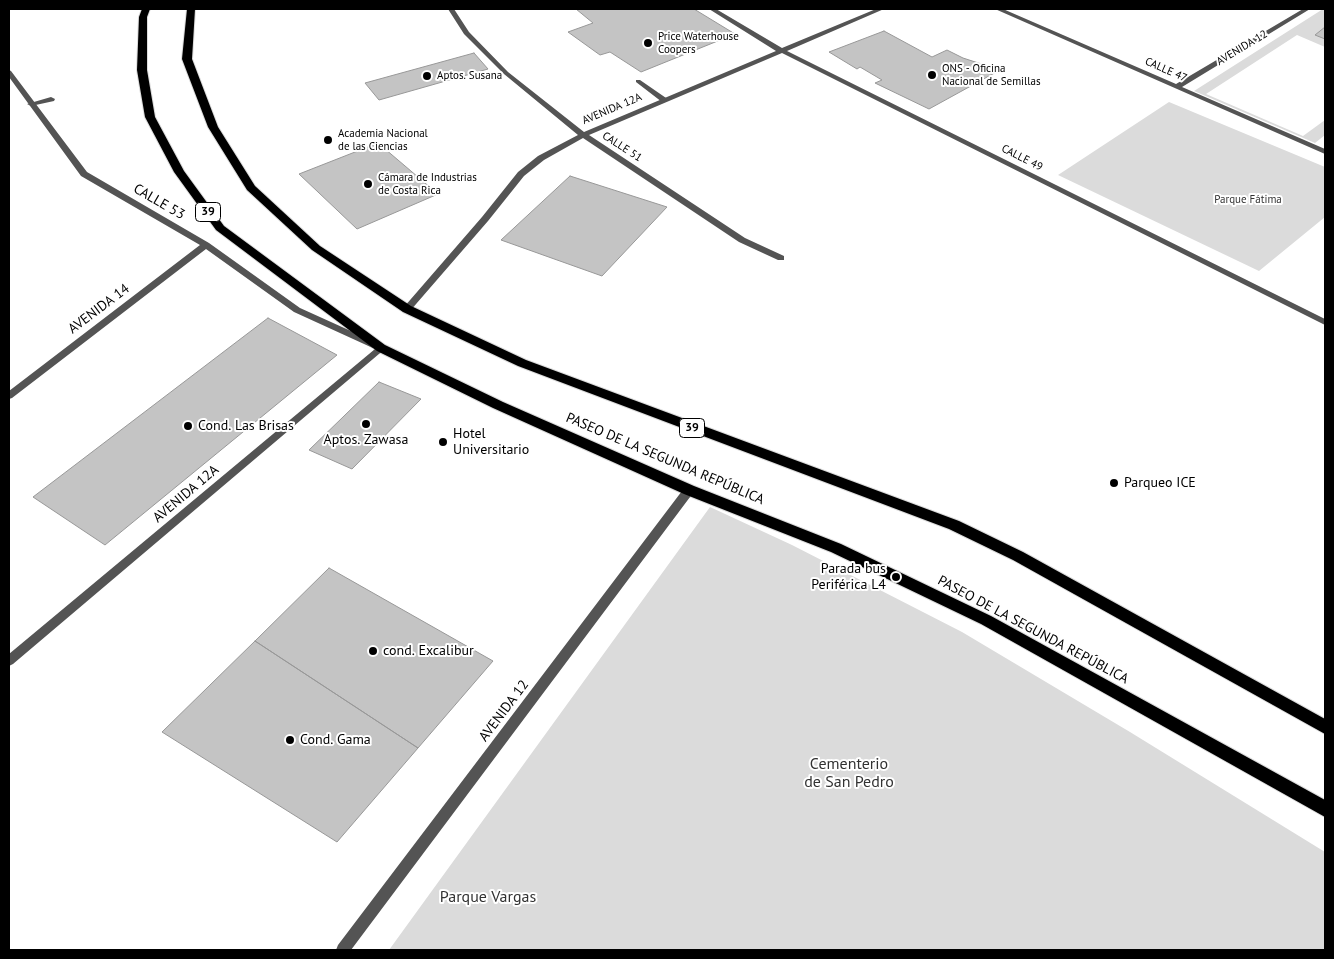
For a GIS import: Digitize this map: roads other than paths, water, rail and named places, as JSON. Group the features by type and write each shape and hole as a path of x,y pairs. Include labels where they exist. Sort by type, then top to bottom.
{"highway":[{"name":"PASEO DE LA SEGUNDA REPÚBLICA","path":"146,9 143,17 142,70 150,118 179,172 220,228 381,348 498,405 689,490 836,548 986,620 1325,809"},
{"name":"39","path":"190,9 187,59 213,127 251,188 316,248 407,309 522,362 683,425 954,524 1018,556 1325,727"}],"street":[{"name":"CALLE 51","path":"450,9 466,33 506,73 583,135 742,240 781,258"},
{"name":"CALLE 49","path":"712,9 780,50 1325,322"},
{"name":"AVENIDA 12A","path":"407,309 485,219 521,174 541,158 583,135 880,9"},
{"name":"CALLE 47","path":"998,9 1325,152"},
{"name":"AVENIDA 12","path":"1177,87 1306,9"},
{"name":"CALLE 53","path":"9,72 30,104 84,174 206,245 297,310 381,348"},
{"path":"638,81 665,100"},
{"path":"30,104 51,98"},
{"name":"AVENIDA 14","path":"9,396 206,245"},
{"name":"AVENIDA 12A","path":"9,662 381,348"},
{"name":"AVENIDA 12","path":"343,950 689,490"}],"place":[{"name":"Price Waterhouse Coopers","path":"648,43"},
{"name":"ONS - Oficina Nacional de Semillas","path":"932,75"},
{"name":"Aptos. Susana","path":"427,76"},
{"name":"Academia Nacional de las Ciencias","path":"328,140"},
{"name":"Cámara de Industrias de Costa Rica","path":"368,184"},
{"name":"Aptos. Zawasa","path":"366,424"},
{"name":"Cond. Las Brisas","path":"188,426"},
{"name":"Hotel Universitario","path":"443,442"},
{"name":"Parqueo ICE","path":"1114,483"},
{"name":"Parada bus Periférica L4","path":"896,577"},
{"name":"cond. Excalibur","path":"373,651"},
{"name":"Cond. Gama","path":"290,740"}],"park label":[{"name":"Parque Fátima","path":"1248,200"},
{"name":"Cementerio de San Pedro","path":"849,773"},
{"name":"Parque Vargas","path":"488,897"}]}
